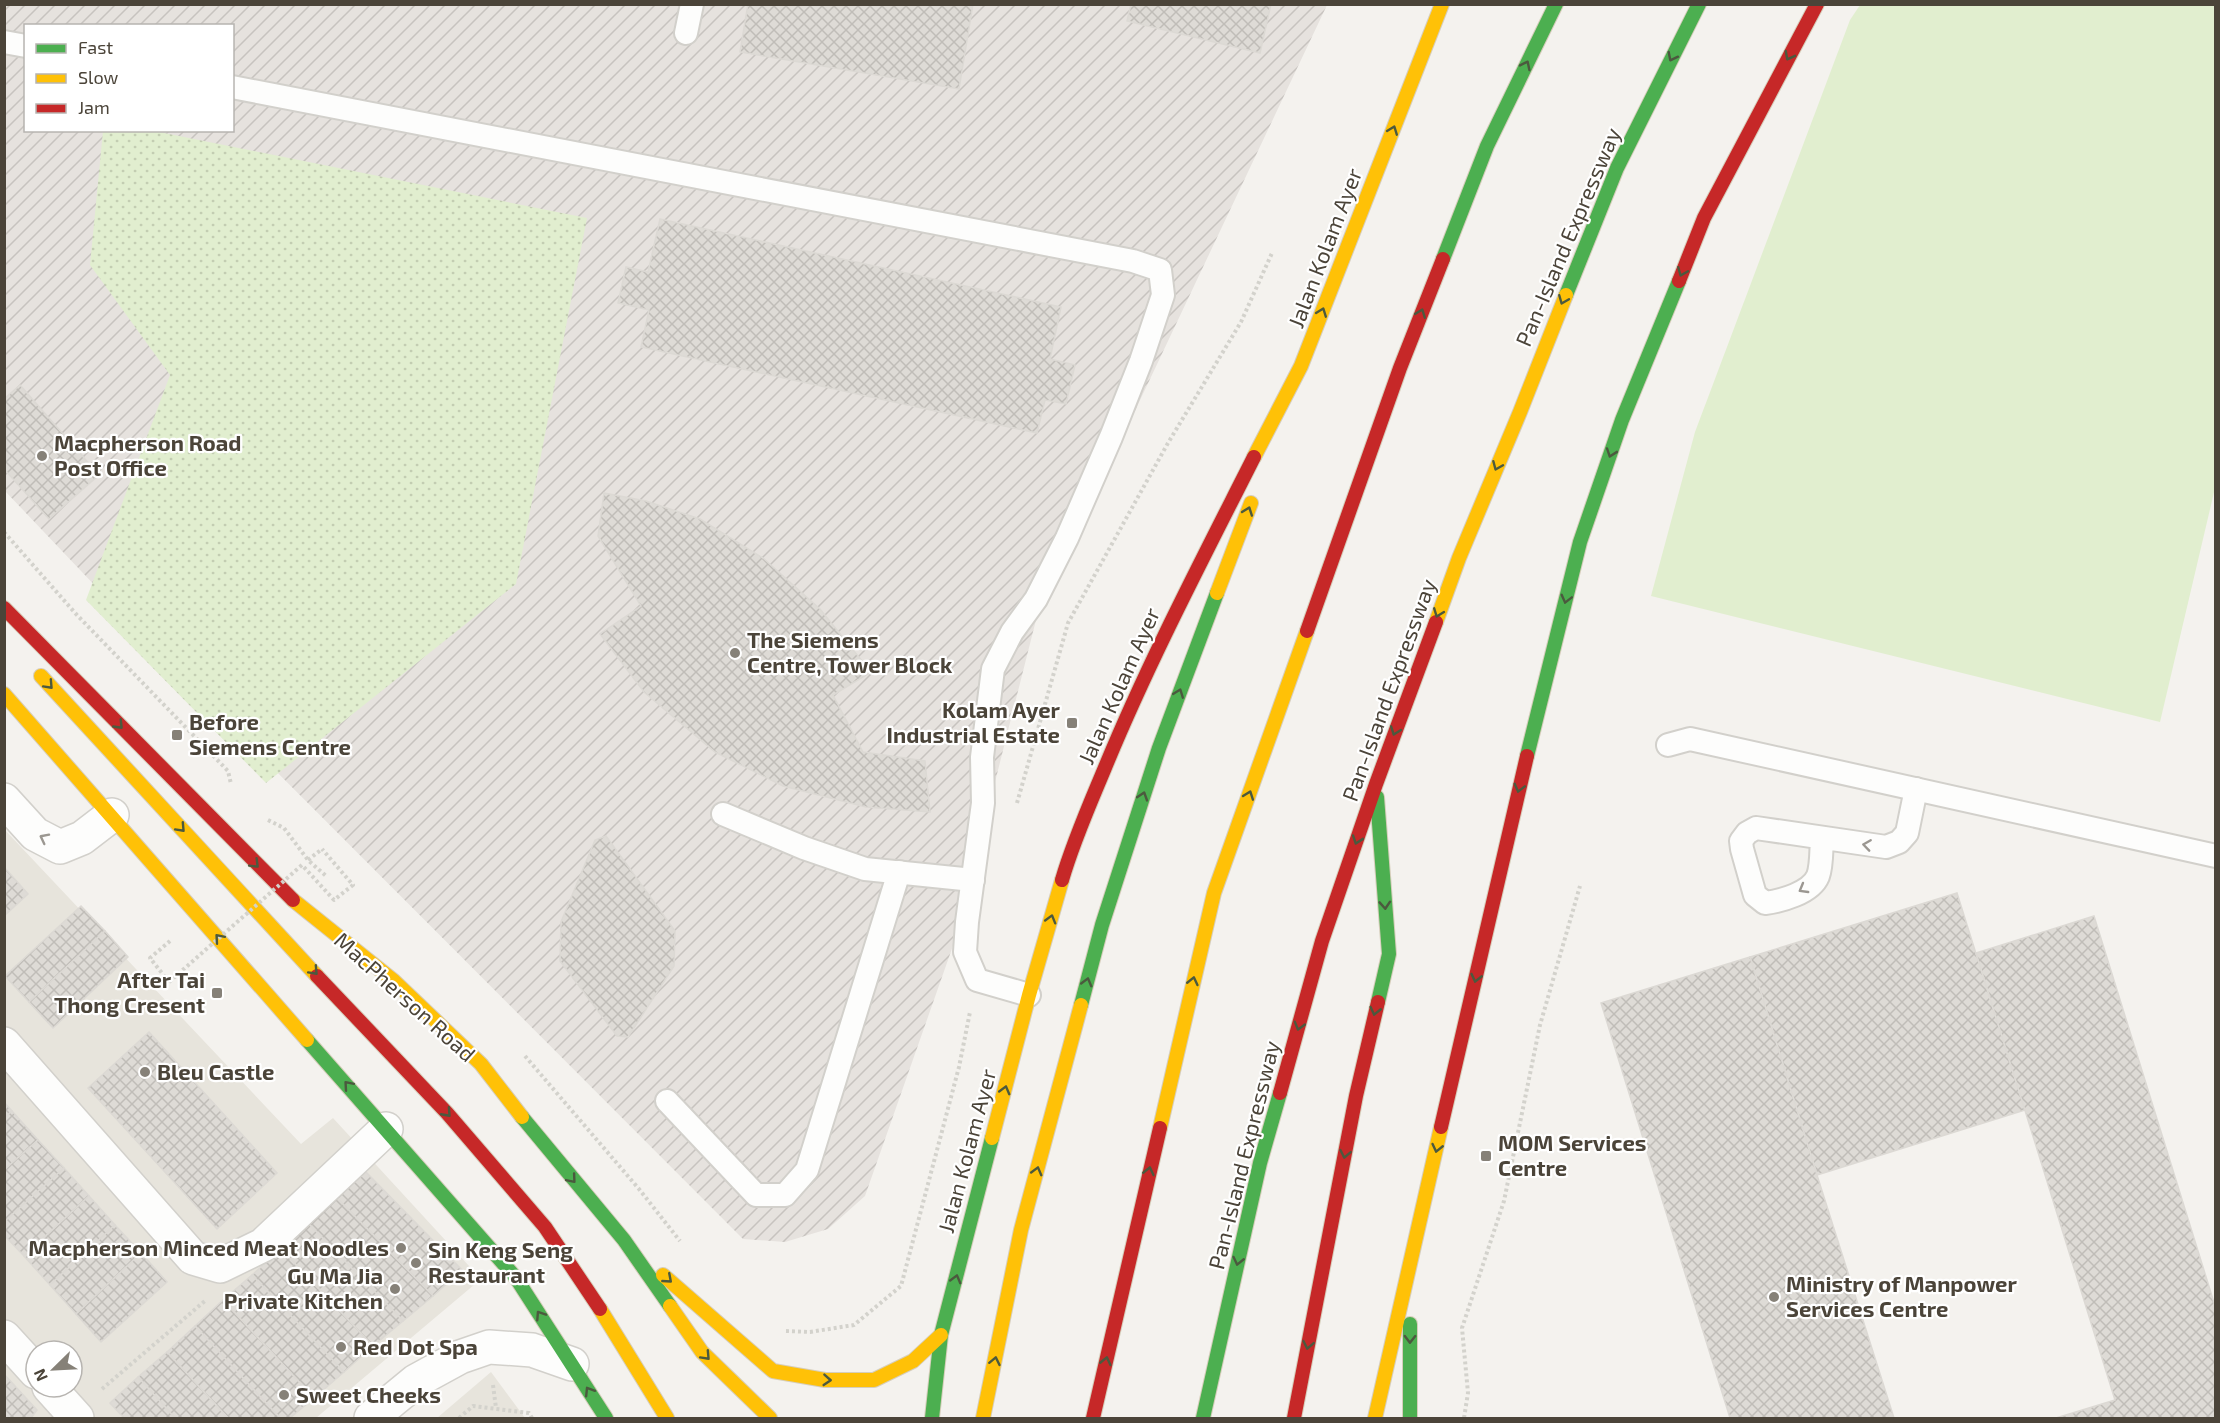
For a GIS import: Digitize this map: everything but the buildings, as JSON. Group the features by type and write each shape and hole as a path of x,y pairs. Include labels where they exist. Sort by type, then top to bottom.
{"main road":[{"name":"Jalan Kolam Ayer","path":"932,1419 941,1335 1029,995 1069,855 1123,724 1186,591 1301,366 1442,4"},
{"path":"1093,1419 1214,893 1400,368 1487,146 1556,4"},
{"name":"Pan-Island Expressway","path":"1203,1419 1260,1163 1322,941 1376,784 1459,558 1617,168 1699,4"},
{"path":"1375,1419 1512,816 1580,542 1622,420 1704,218 1817,4"},
{"path":"1261,474 1301,366"},
{"path":"983,1419 1022,1230 1102,925 1158,748 1253,495"},
{"name":"MacPherson Road","path":"4,608 285,894 394,981 480,1064 624,1240 702,1352 770,1419"},
{"path":"4,620 16,638"},
{"path":"32,667 447,1113 545,1227 601,1310 667,1419"},
{"path":"4,694 516,1278 606,1419"},
{"path":"1294,1419 1356,1096 1389,954 1376,784"},
{"path":"624,1240 773,1371 825,1380 874,1380 914,1361 941,1335"},
{"path":"1410,1419 1411,1259"}],"street":[{"path":"4,800 35,834 60,847 82,838 112,815"},
{"path":"4,1044 193,1258 220,1266 263,1245 386,1129"},
{"path":"4,1337 24,1359"},
{"path":"371,1419 416,1382 460,1357 489,1347 532,1350 572,1364"},
{"path":"60,1399 75,1416"}],"lane":[{"path":"686,33 692,4"},
{"path":"4,42 24,46"},
{"path":"234,87 1133,261 1160,270 1162,295 1141,361 1111,437 1062,548 1036,599 1012,632 993,669 982,757 983,803 965,952 977,980 1029,995"},
{"path":"1668,745 1690,739 2216,856"},
{"path":"1822,838 1886,847 1899,842 1907,833 1916,789"},
{"path":"723,814 804,848 865,869 974,880"},
{"path":"667,1101 756,1195 784,1195 807,1170 898,872"}],"path":[{"path":"1015,814 1068,623 1168,443 1241,322 1272,253"},
{"path":"4,532 76,614 228,771 233,791"},
{"path":"265,818 284,828 308,860 334,882"},
{"path":"172,939 150,958 169,982 302,865 334,900 353,885 322,849 308,860"},
{"path":"1464,1419 1468,1393 1462,1328 1504,1201 1540,1025 1580,886"},
{"path":"342,890 351,897"},
{"path":"775,1331 810,1332 854,1325 901,1286 959,1067 977,980"},
{"path":"520,1050 684,1245"},
{"path":"75,1416 217,1291 220,1266"},
{"path":"459,1419 474,1406 529,1413 532,1419"}],"shaded area":[{"path":"5,5 1327,5 1036,620 955,940 865,1196 828,1229 785,1242 743,1239 178,673 5,491"},
{"path":"4,829 301,1144 333,1118 481,1279 316,1418 5,1418"},
{"path":"491,1372 525,1418 437,1418"}],"green space":[{"path":"1860,5 2215,5 2215,488 2160,722 1651,596 1695,432 1850,20"},
{"path":"103,132 159,132 587,218 516,584 266,783 86,600 170,375 90,265"}],"traffic: fast":[{"path":"1443,259 1487,146 1556,4"},
{"path":"1566,295 1617,168 1699,4"},
{"path":"1527,756 1580,542 1622,420 1679,281"},
{"path":"1081,1005 1102,925 1159,748 1217,593"},
{"path":"1377,797 1389,954 1378,1002"},
{"path":"307,1040 516,1278 606,1418"},
{"path":"1203,1418 1260,1163 1280,1093"},
{"path":"522,1117 624,1240 670,1306"},
{"path":"932,1418 941,1335 992,1138"},
{"path":"1410,1324 1410,1418"}],"traffic: slow":[{"path":"1254,457 1301,366 1442,4"},
{"path":"1436,622 1459,558 1566,295"},
{"path":"1217,593 1251,503"},
{"path":"1160,1128 1214,893 1307,631"},
{"path":"41,676 317,976"},
{"path":"4,694 307,1040"},
{"path":"992,1138 1062,880"},
{"path":"293,900 394,981 481,1064 522,1117"},
{"path":"983,1418 1021,1230 1081,1005"},
{"path":"1375,1418 1441,1127"},
{"path":"663,1275 773,1371 825,1380 874,1380 913,1361 941,1335"},
{"path":"670,1306 702,1352 770,1418"},
{"path":"600,1309 667,1418"}],"traffic: jam":[{"path":"1679,281 1704,218 1817,4"},
{"path":"1307,631 1400,368 1443,259"},
{"path":"1062,880 1087,811 1139,690 1254,457"},
{"path":"4,608 293,900"},
{"path":"1280,1093 1322,941 1376,784 1436,622"},
{"path":"1441,1127 1527,756"},
{"path":"317,976 447,1113 545,1227 600,1309"},
{"path":"1294,1418 1356,1096 1378,1002"},
{"path":"1093,1418 1160,1128"}],"place":[{"name":"Macpherson Road Post Office","path":"42,456"},
{"name":"The Siemens Centre, Tower Block","path":"735,653"},
{"name":"Kolam Ayer Industrial Estate","path":"1072,723"},
{"name":"Before Siemens Centre","path":"177,735"},
{"name":"After Tai Thong Cresent","path":"217,993"},
{"name":"Bleu Castle","path":"145,1072"},
{"name":"MOM Services Centre","path":"1486,1156"},
{"name":"Macpherson Minced Meat Noodles","path":"401,1248"},
{"name":"Sin Keng Seng Restaurant","path":"416,1263"},
{"name":"Gu Ma Jia Private Kitchen","path":"395,1289"},
{"name":"Ministry of Manpower Services Centre","path":"1774,1297"},
{"name":"Red Dot Spa","path":"341,1347"},
{"name":"Sweet Cheeks","path":"284,1395"}]}
